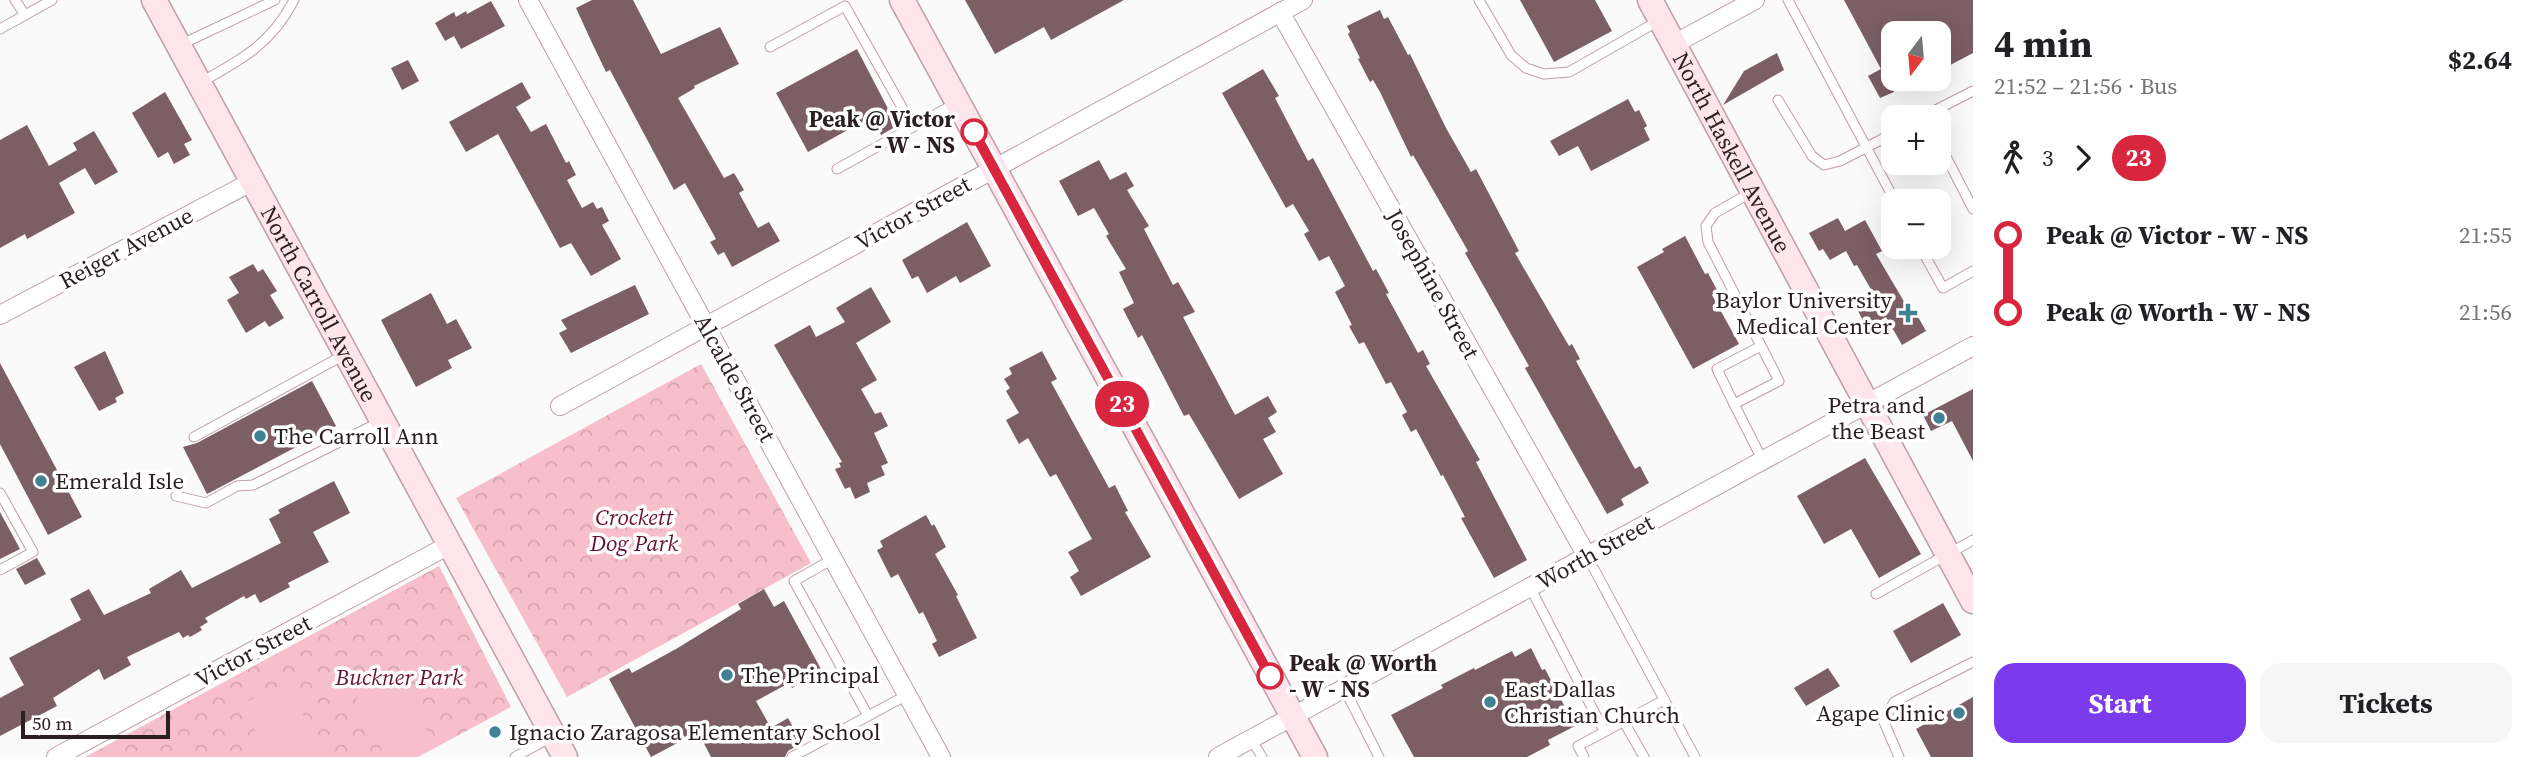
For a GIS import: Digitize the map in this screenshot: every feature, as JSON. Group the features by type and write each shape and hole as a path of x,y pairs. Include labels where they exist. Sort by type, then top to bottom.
{"main road":[{"name":"North Carroll Avenue","path":"154,0 559,746"},
{"path":"902,0 1315,757"},
{"name":"North Haskell Avenue","path":"1655,10 1948,554 1971,590"}],"street":[{"name":"Alcalde Street","path":"528,0 941,757"},
{"name":"Victor Street","path":"560,406 1303,0"},
{"path":"1674,44 1755,0"},
{"name":"Josephine Street","path":"1280,12 1587,556"},
{"name":"Reiger Avenue","path":"0,315 253,181"},
{"name":"Worth Street","path":"1218,757 1973,346"},
{"name":"Victor Street","path":"56,757 449,545"}],"lane":[{"path":"15,0 25,15"},
{"path":"0,29 52,0"},
{"path":"179,45 275,0"},
{"path":"200,83 263,44 284,21 294,0"},
{"path":"1479,0 1511,55 1526,68 1544,75 1569,72 1655,10"},
{"path":"1788,0 1888,189"},
{"path":"770,47 845,6 913,127"},
{"path":"1946,105 1973,90"},
{"path":"1778,100 1812,156 1824,165 1840,161 1881,140"},
{"path":"837,169 957,102"},
{"path":"1951,166 1973,209"},
{"path":"1734,404 1779,381 1708,242 1706,226 1715,213 1754,191"},
{"path":"1927,259 1943,288 1973,271"},
{"path":"1760,346 1717,369 1763,461"},
{"path":"194,437 345,355"},
{"path":"176,496 206,503 237,486 253,485 381,421"},
{"path":"0,493 33,552 0,570"},
{"path":"1876,594 1973,540"},
{"path":"1587,556 1695,757"},
{"path":"833,559 794,581 868,716"},
{"path":"1530,587 1604,732"},
{"path":"1899,757 1884,722 1894,702 1973,662"},
{"path":"1344,688 1379,757"},
{"path":"792,757 907,695"},
{"path":"1584,757 1578,746 1664,700"},
{"path":"1624,722 1644,757"},
{"path":"1251,739 1262,757"},
{"path":"515,757 559,746"}],"green space":[{"name":"Crockett Dog Park","path":"701,364 811,563 567,697 456,498"},
{"name":"Buckner Park","path":"439,566 511,707 418,757 85,757"},
{"path":"397,672 433,743 405,757 385,757 354,694"},
{"path":"287,682 324,757 268,757 242,704"}],"building":[{"path":"592,0 633,0 661,54 720,27 739,64 694,86 695,88 678,98 724,178 734,173 744,190 739,193 758,228 769,222 780,241 732,267 724,252 718,255 710,242 716,239 685,183 674,190 610,70 606,72 576,8"},
{"path":"965,0 1124,0 1051,40 1044,27 995,54"},
{"path":"1520,0 1595,0 1612,31 1554,62"},
{"path":"1844,0 1973,0 1973,53 1951,65 1951,21 1881,21 1881,69"},
{"path":"491,1 505,26 461,49 454,36 445,41 435,23 454,12 456,17 466,11 467,14"},
{"path":"1380,10 1384,19 1388,17 1408,55 1410,54 1471,172 1476,169 1519,251 1515,253 1569,346 1572,344 1580,359 1576,361 1635,469 1640,466 1649,483 1621,499 1624,505 1607,514 1525,368 1529,366 1465,253 1468,251 1413,155 1411,157 1380,92 1373,80 1370,82 1358,59 1360,58 1347,26"},
{"path":"857,49 897,126 881,135 871,117 808,152 776,93"},
{"path":"1777,53 1784,70 1723,105 1744,71"},
{"path":"408,60 419,81 402,90 391,68"},
{"path":"1263,69 1279,96 1275,98 1308,161 1313,158 1373,271 1376,269 1389,293 1386,294 1418,353 1423,350 1430,364 1426,366 1480,460 1476,462 1527,560 1494,578 1461,518 1465,517 1443,475 1441,476 1416,429 1411,432 1402,415 1407,412 1391,382 1386,384 1364,342 1359,344 1349,326 1352,325 1335,292 1345,286 1329,256 1319,261 1304,234 1309,231 1293,204 1286,208 1222,93"},
{"path":"1881,69 1881,91 1894,92 1880,98 1868,76"},
{"path":"522,82 531,98 516,107 531,132 546,124 566,163 569,161 576,175 567,180 582,208 593,202 597,209 602,207 609,221 602,225 621,259 591,276 571,243 560,248 498,134 466,152 449,122"},
{"path":"165,92 192,140 184,144 190,155 174,164 168,152 158,158 132,113"},
{"path":"1628,99 1635,112 1639,110 1650,140 1591,171 1578,146 1559,156 1550,141"},
{"path":"27,125 49,166 77,150 73,143 94,131 118,172 95,185 85,168 59,183 75,213 27,239 25,234 0,248 0,140"},
{"path":"1099,160 1110,180 1126,172 1134,186 1127,190 1149,226 1144,229 1173,285 1178,282 1195,312 1183,317 1235,415 1268,396 1277,412 1268,418 1276,432 1263,439 1283,474 1239,499 1189,414 1184,416 1142,335 1138,338 1123,309 1134,303 1119,272 1126,269 1106,236 1109,234 1094,208 1078,216 1059,181"},
{"path":"1838,218 1845,231 1865,220 1881,249 1876,254 1909,310 1913,308 1926,331 1902,345 1886,317 1867,328 1858,311 1877,300 1857,265 1854,266 1846,251 1830,260 1823,249 1819,251 1809,233"},
{"path":"967,222 991,266 960,283 956,276 927,293 918,276 912,279 902,260"},
{"path":"1685,236 1718,292 1712,295 1739,344 1693,369 1637,267"},
{"path":"253,264 258,272 263,269 277,291 270,295 284,318 269,327 265,321 246,333 227,300 239,293 229,277"},
{"path":"635,285 649,314 571,353 559,333 567,329 561,320"},
{"path":"871,287 891,322 856,343 877,380 861,389 875,414 881,412 888,426 874,433 888,463 881,466 885,475 867,483 870,492 855,499 850,487 845,489 835,469 841,467 839,463 842,462 774,345 810,325 816,337 845,322 836,308"},
{"path":"431,293 447,324 456,319 472,348 448,360 452,368 416,387 381,320"},
{"path":"105,351 124,393 115,398 117,402 99,411 74,367"},
{"path":"1042,351 1057,379 1051,382 1109,488 1115,485 1128,511 1125,512 1151,557 1081,596 1070,577 1079,571 1068,552 1092,539 1056,474 1050,477 1028,438 1019,444 1006,420 1019,413 1006,391 1010,388 1004,379 1012,374 1009,368"},
{"name":"Emerald Isle","path":"0,363 82,517 48,535 0,444"},
{"name":"The Carroll Ann","path":"312,381 336,426 207,494 183,447 197,443"},
{"path":"1973,389 1973,461 1952,421 1931,431 1923,415"},
{"path":"1865,458 1921,554 1879,578 1851,529 1824,544 1797,496"},
{"path":"334,481 350,513 313,532 329,562 288,583 290,587 260,603 255,594 246,599 244,596 205,618 208,622 200,627 202,630 190,637 188,635 183,638 179,632 127,657 131,665 104,680 99,669 53,698 57,706 0,736 0,698 24,685 9,658 81,620 70,599 89,589 104,615 151,593 149,589 181,570 192,588 281,543 269,519 280,513 278,510"},
{"path":"0,512 20,549 0,559"},
{"path":"926,515 946,547 935,554 958,595 956,596 977,638 939,657 932,644 937,641 923,612 919,614 898,574 891,578 877,550 883,547 880,541"},
{"path":"37,558 46,574 25,585 16,569"},
{"name":"The Principal","path":"764,589 774,607 784,601 822,671 792,688 789,683 756,701 771,728 788,718 802,743 788,751 785,757 711,757 698,732 651,757 609,679 629,668 632,673 676,649 741,609 738,604"},
{"path":"1943,603 1961,635 1911,663 1893,631"},
{"name":"East Dallas Christian Church","path":"1531,648 1575,726 1548,740 1550,745 1527,757 1414,757 1391,715 1443,688 1441,685 1474,668 1475,670 1512,651 1515,657"},
{"path":"1828,668 1840,686 1806,706 1794,688"},
{"name":"Agape Clinic","path":"1973,697 1973,757 1931,757 1916,729"}],"bus line":[{"name":"23","path":"974,132 1270,676"}],"place":[{"name":"Peak @ Victor - W - NS","path":"974,132"},
{"name":"Baylor University Medical Center","path":"1908,313"},
{"name":"Petra and the Beast","path":"1939,418"},
{"name":"The Carroll Ann","path":"260,436"},
{"name":"Emerald Isle","path":"41,481"},
{"name":"The Principal","path":"727,675"},
{"name":"Peak @ Worth - W - NS","path":"1270,676"},
{"name":"East Dallas Christian Church","path":"1490,702"},
{"name":"Agape Clinic","path":"1959,713"},
{"name":"Ignacio Zaragosa Elementary School","path":"495,732"}]}
